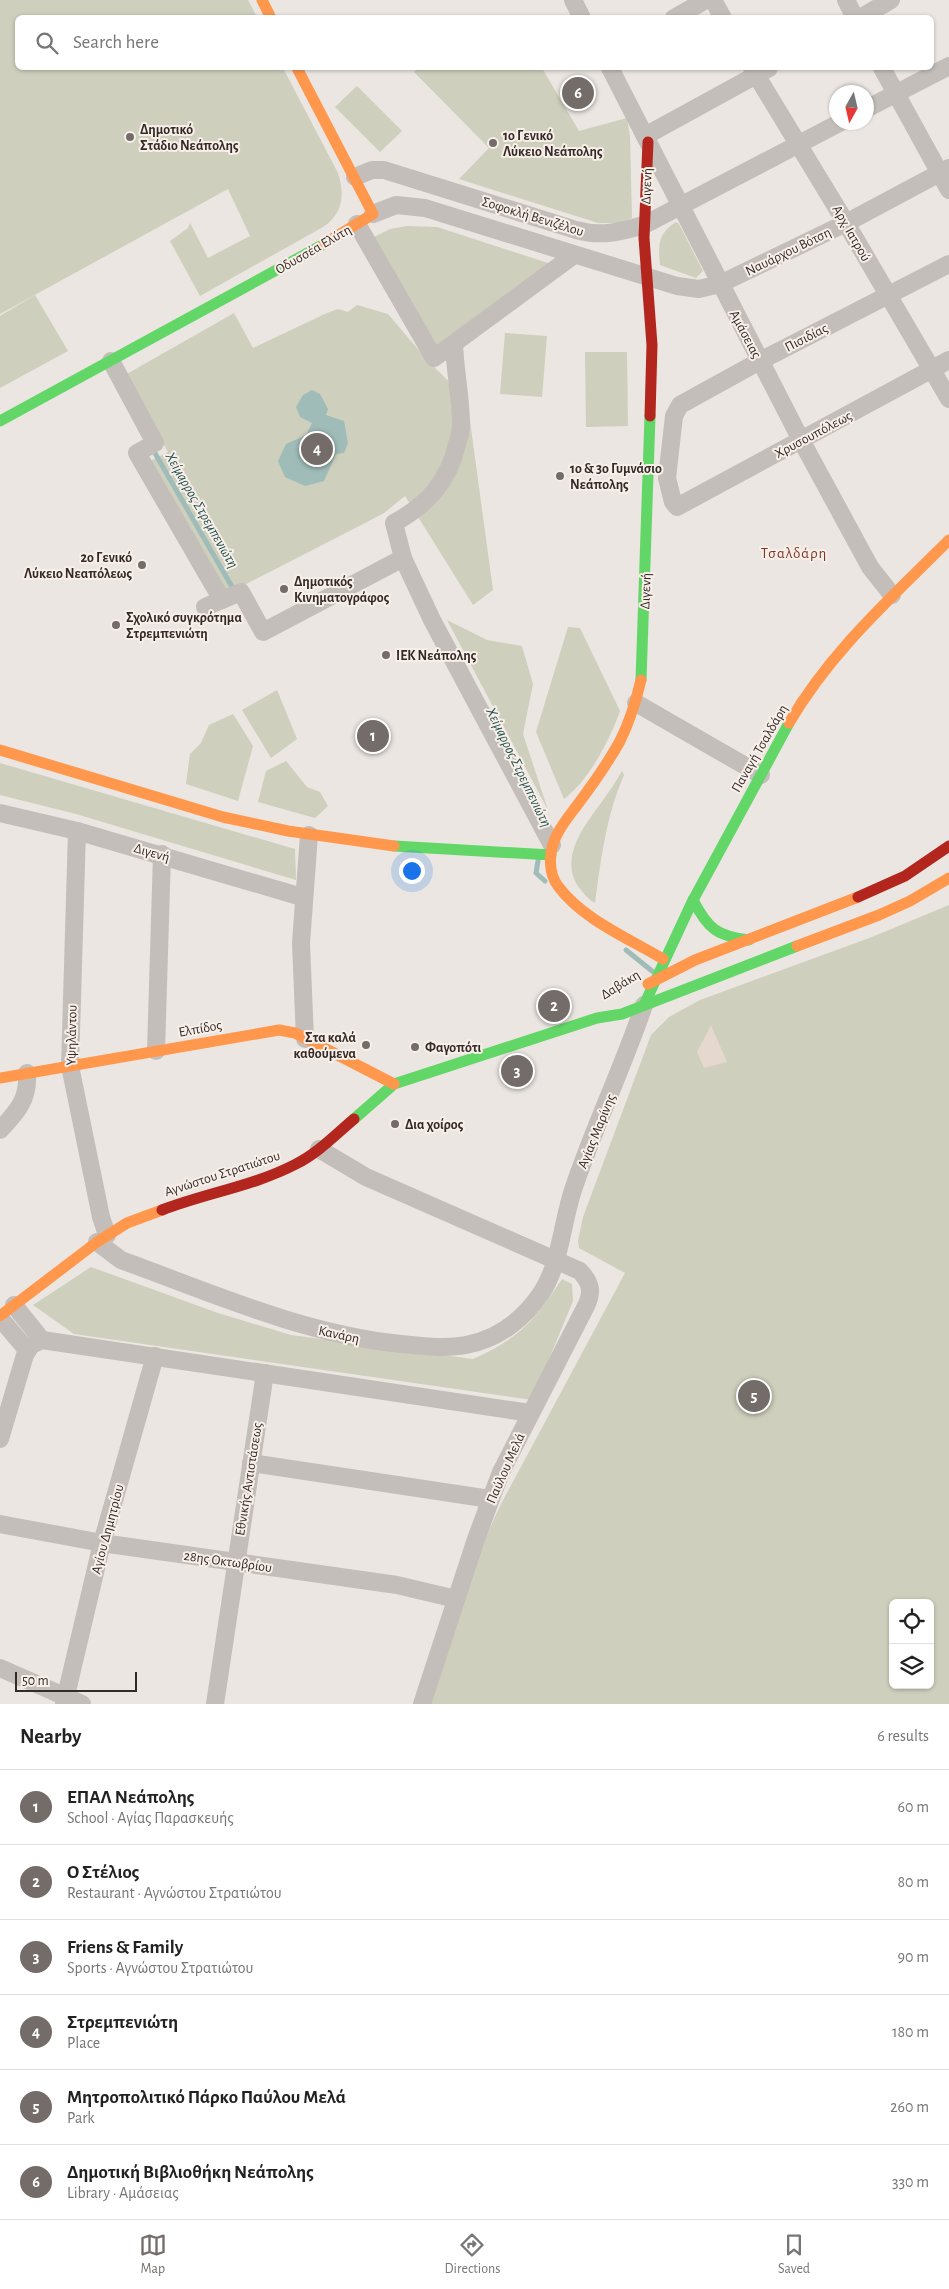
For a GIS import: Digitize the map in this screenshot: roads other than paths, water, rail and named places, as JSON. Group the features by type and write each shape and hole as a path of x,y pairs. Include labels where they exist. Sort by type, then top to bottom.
{"street":[{"path":"262,0 270,15"},
{"path":"573,0 580,15"},
{"path":"679,15 706,0"},
{"path":"713,0 721,15"},
{"path":"846,0 854,15"},
{"path":"865,15 891,0"},
{"path":"874,105 949,66"},
{"path":"298,70 373,214"},
{"name":"Αμάσειας","path":"611,70 801,440 870,566 892,595"},
{"path":"646,139 759,70"},
{"name":"Αρχ. Ιατρού","path":"759,70 799,144 949,399"},
{"path":"883,70 944,170 949,190"},
{"name":"Σοφοκλή Βενιζέλου","path":"354,177 372,170 384,170 587,233 615,233 644,225 829,128"},
{"name":"Διγενή","path":"552,850 558,832 599,776 629,724 641,680 647,545 652,345 644,225 646,139"},
{"name":"Ναυάρχου Βότση","path":"648,278 694,289 720,284 846,223 944,170"},
{"name":"Οδυσσέα Ελύτη","path":"0,421 373,214 396,205 412,206 648,278"},
{"path":"357,224 434,358 456,377"},
{"path":"434,358 574,255"},
{"name":"Πισιδίας","path":"677,507 673,502 668,478 676,411 685,402 760,361 949,264"},
{"path":"454,344 461,427 449,472 441,485 427,500 394,523 403,558 432,620 552,850 554,879 571,899 599,920 663,959"},
{"name":"Χρυσουπόλεως","path":"677,507 949,360"},
{"path":"111,361 155,443 137,453 222,600"},
{"name":"Παναγή Τσαλδάρη","path":"641,997 654,980 693,900 760,775 812,686 831,659 892,595 949,540"},
{"path":"205,607 241,592 262,632 403,558"},
{"path":"636,703 760,775"},
{"path":"0,750 223,817 309,834 409,848 552,850"},
{"name":"Διγενή","path":"0,815 77,830 302,897"},
{"name":"Υψηλάντου","path":"77,830 70,1066 101,1217 102,1238"},
{"path":"305,1039 301,966 302,897 309,834"},
{"name":"Δαβάκη","path":"597,1018 622,1014 641,997 654,980 695,960 751,940 886,886 905,876 949,846"},
{"path":"156,1051 162,854"},
{"name":"Δαβάκη","path":"641,997 879,915 910,901 949,878"},
{"path":"693,900 703,921 711,930 720,935 751,940"},
{"name":"Αγίας Μαρίνης","path":"555,1258 575,1184 628,1053 641,997"},
{"name":"Δαβάκη","path":"597,1018 612,1004"},
{"name":"Αγνώστου Στρατιώτου","path":"0,1317 102,1238 144,1216 277,1173 298,1164 319,1149 394,1084 597,1018"},
{"name":"Ελπίδος","path":"0,1078 279,1030 291,1032 394,1084"},
{"path":"0,1130 23,1102 27,1089 27,1073"},
{"name":"Παύλου Μελά","path":"319,1149 366,1178 555,1258 580,1271 588,1279 591,1287 591,1298 530,1413 490,1499 422,1704"},
{"name":"Κανάρη","path":"102,1238 121,1260 312,1328 376,1341 443,1347 464,1346 483,1340 514,1323 524,1315 542,1292 550,1278 555,1258"},
{"path":"14,1305 42,1340"},
{"path":"0,1317 27,1350"},
{"path":"0,1439 27,1350 34,1342 42,1340 530,1413"},
{"name":"Αγίου Δημητρίου","path":"70,1702 102,1543 155,1356"},
{"name":"Εθνικής Αντιστάσεως","path":"215,1704 265,1373"},
{"path":"251,1464 490,1499"},
{"name":"28ης Οκτωβρίου","path":"0,1524 102,1543 397,1585 456,1599"},
{"path":"0,1668 70,1702"}],"water":[{"path":"312,390 320,394 328,409 326,415 344,421 348,443 344,453 336,454 324,481 305,486 285,477 278,461 286,444 306,435 312,423 300,417 296,407 303,395"}],"waterway":[{"name":"Χείμαρρος Στρεμπενιώτη","path":"152,448 235,592"},
{"name":"Χείμαρρος Στρεμπενιώτη","path":"538,861 536,873 545,881"},
{"name":"Χείμαρρος Στρεμπενιώτη","path":"626,950 652,971"}],"place":[{"name":"Δημοτική Βιβλιοθήκη Νεάπολης","path":"578,93"},
{"name":"Δημοτικό Στάδιο Νεάπολης","path":"130,137"},
{"name":"1ο Γενικό Λύκειο Νεάπολης","path":"493,143"},
{"name":"Στρεμπενιώτη","path":"317,449"},
{"name":"1ο & 3ο Γυμνάσιο Νεάπολης","path":"560,476"},
{"name":"2ο Γενικό Λύκειο Νεαπόλεως","path":"142,565"},
{"name":"Δημοτικός Κινηματογράφος","path":"284,589"},
{"name":"Σχολικό συγκρότημα Στρεμπενιώτη","path":"116,625"},
{"name":"ΙΕΚ Νεάπολης","path":"386,655"},
{"name":"ΕΠΑΛ Νεάπολης","path":"373,736"},
{"name":"Ο Στέλιος","path":"554,1006"},
{"name":"Στα καλά καθούμενα","path":"366,1045"},
{"name":"Φαγοπότι","path":"415,1047"},
{"name":"Friens & Family","path":"517,1071"},
{"name":"Δια χοίρος","path":"395,1124"},
{"name":"Μητροπολιτικό Πάρκο Παύλου Μελά","path":"754,1396"}],"district":[{"name":"Τσαλδάρη","path":"794,553"}]}
